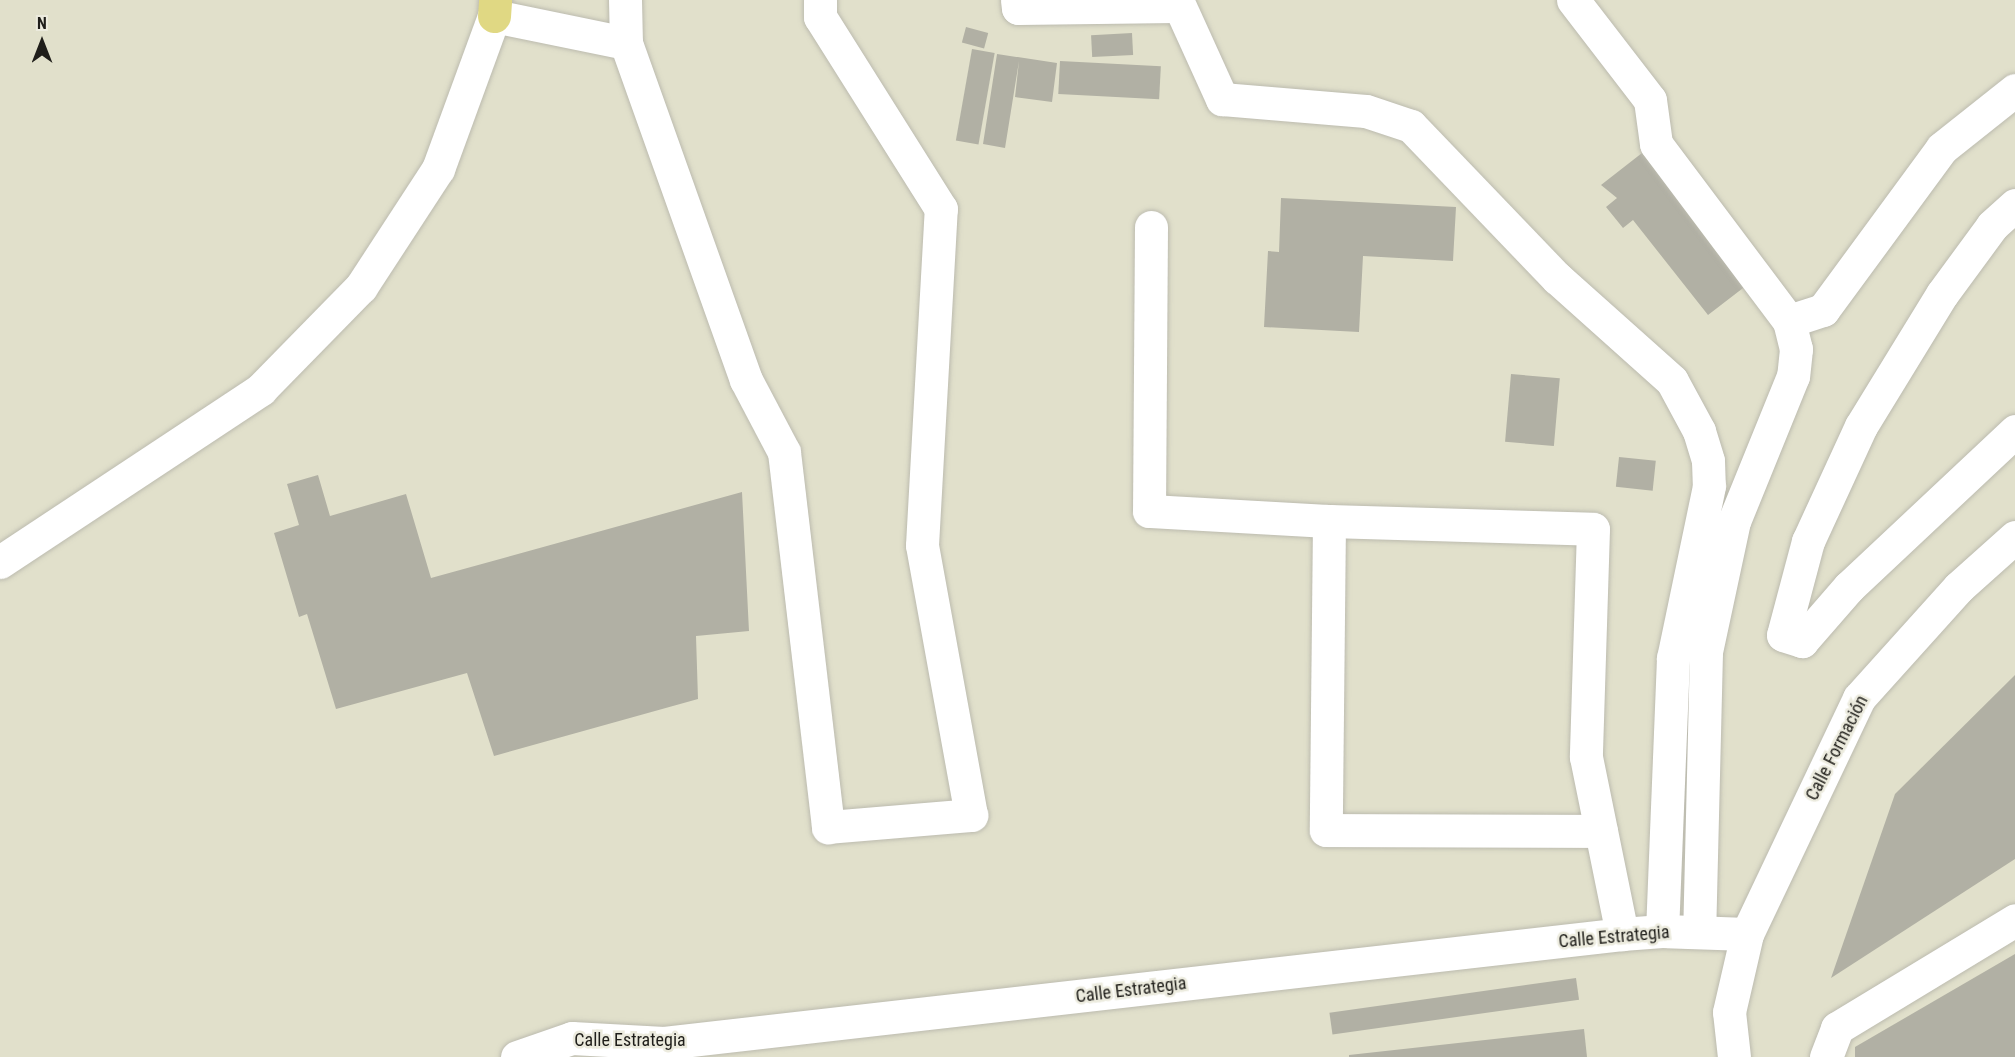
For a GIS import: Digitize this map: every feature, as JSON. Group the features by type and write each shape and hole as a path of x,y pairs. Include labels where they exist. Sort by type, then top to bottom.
{"street":[{"path":"625,0 626,43 746,380 784,452 828,827 971,815 922,545 941,209 820,17 820,0"},
{"path":"1017,0 1018,8 1177,3 1222,99 1366,111 1411,126 1557,278 1672,381 1699,432 1708,461 1709,486 1673,658 1662,931"},
{"path":"1573,0 1650,100 1656,144 1789,321 1796,349 1793,376 1734,521 1706,652 1699,932"},
{"path":"0,562 261,389 361,287 438,169 495,8 626,43"},
{"path":"1789,321 1823,310 1942,148 2015,90"},
{"path":"2015,205 1992,226 1942,294 1862,426 1808,541 1783,635 1802,641 1849,587 2015,431"},
{"path":"1151,227 1149,511 1329,521 1593,529 1586,757 1622,934"},
{"path":"1329,521 1326,830 1601,831"},
{"name":"Calle Formación","path":"1734,1057 1729,1012 1747,934 1859,698 1959,587 2015,537"},
{"path":"1826,1057 1837,1028 2015,920"},
{"name":"Calle Estrategia","path":"517,1057 573,1038 671,1052 1622,934 1662,931 1747,934"}],"shaded area":[{"path":"0,0 2015,0 2015,1057 0,1057"}],"building":[{"path":"966,27 988,33 984,48 962,42"},
{"path":"1132,33 1133,55 1092,57 1091,35"},
{"path":"972,49 995,53 979,145 956,141"},
{"path":"997,54 1057,63 1052,102 1015,97 1019,61 1005,148 983,144"},
{"path":"1060,61 1161,66 1159,99 1058,94"},
{"path":"1642,153 1747,285 1708,315 1633,220 1623,228 1606,207 1617,198 1601,185"},
{"path":"1281,198 1456,207 1453,261 1363,256 1359,332 1264,327 1268,251 1279,252"},
{"path":"1511,374 1560,378 1554,446 1505,442"},
{"path":"1619,457 1656,461 1653,491 1616,487"},
{"path":"318,475 330,516 406,494 431,578 742,492 749,631 696,636 698,699 494,756 467,673 336,709 307,614 299,617 274,533 299,525 287,484"},
{"path":"2015,675 2015,859 1831,978 1895,794"},
{"path":"2015,954 2015,1057 1855,1057 1855,1047"},
{"path":"1576,978 1579,1000 1332,1034 1329,1013"},
{"path":"1584,1029 1587,1057 1349,1057 1349,1055"}]}
